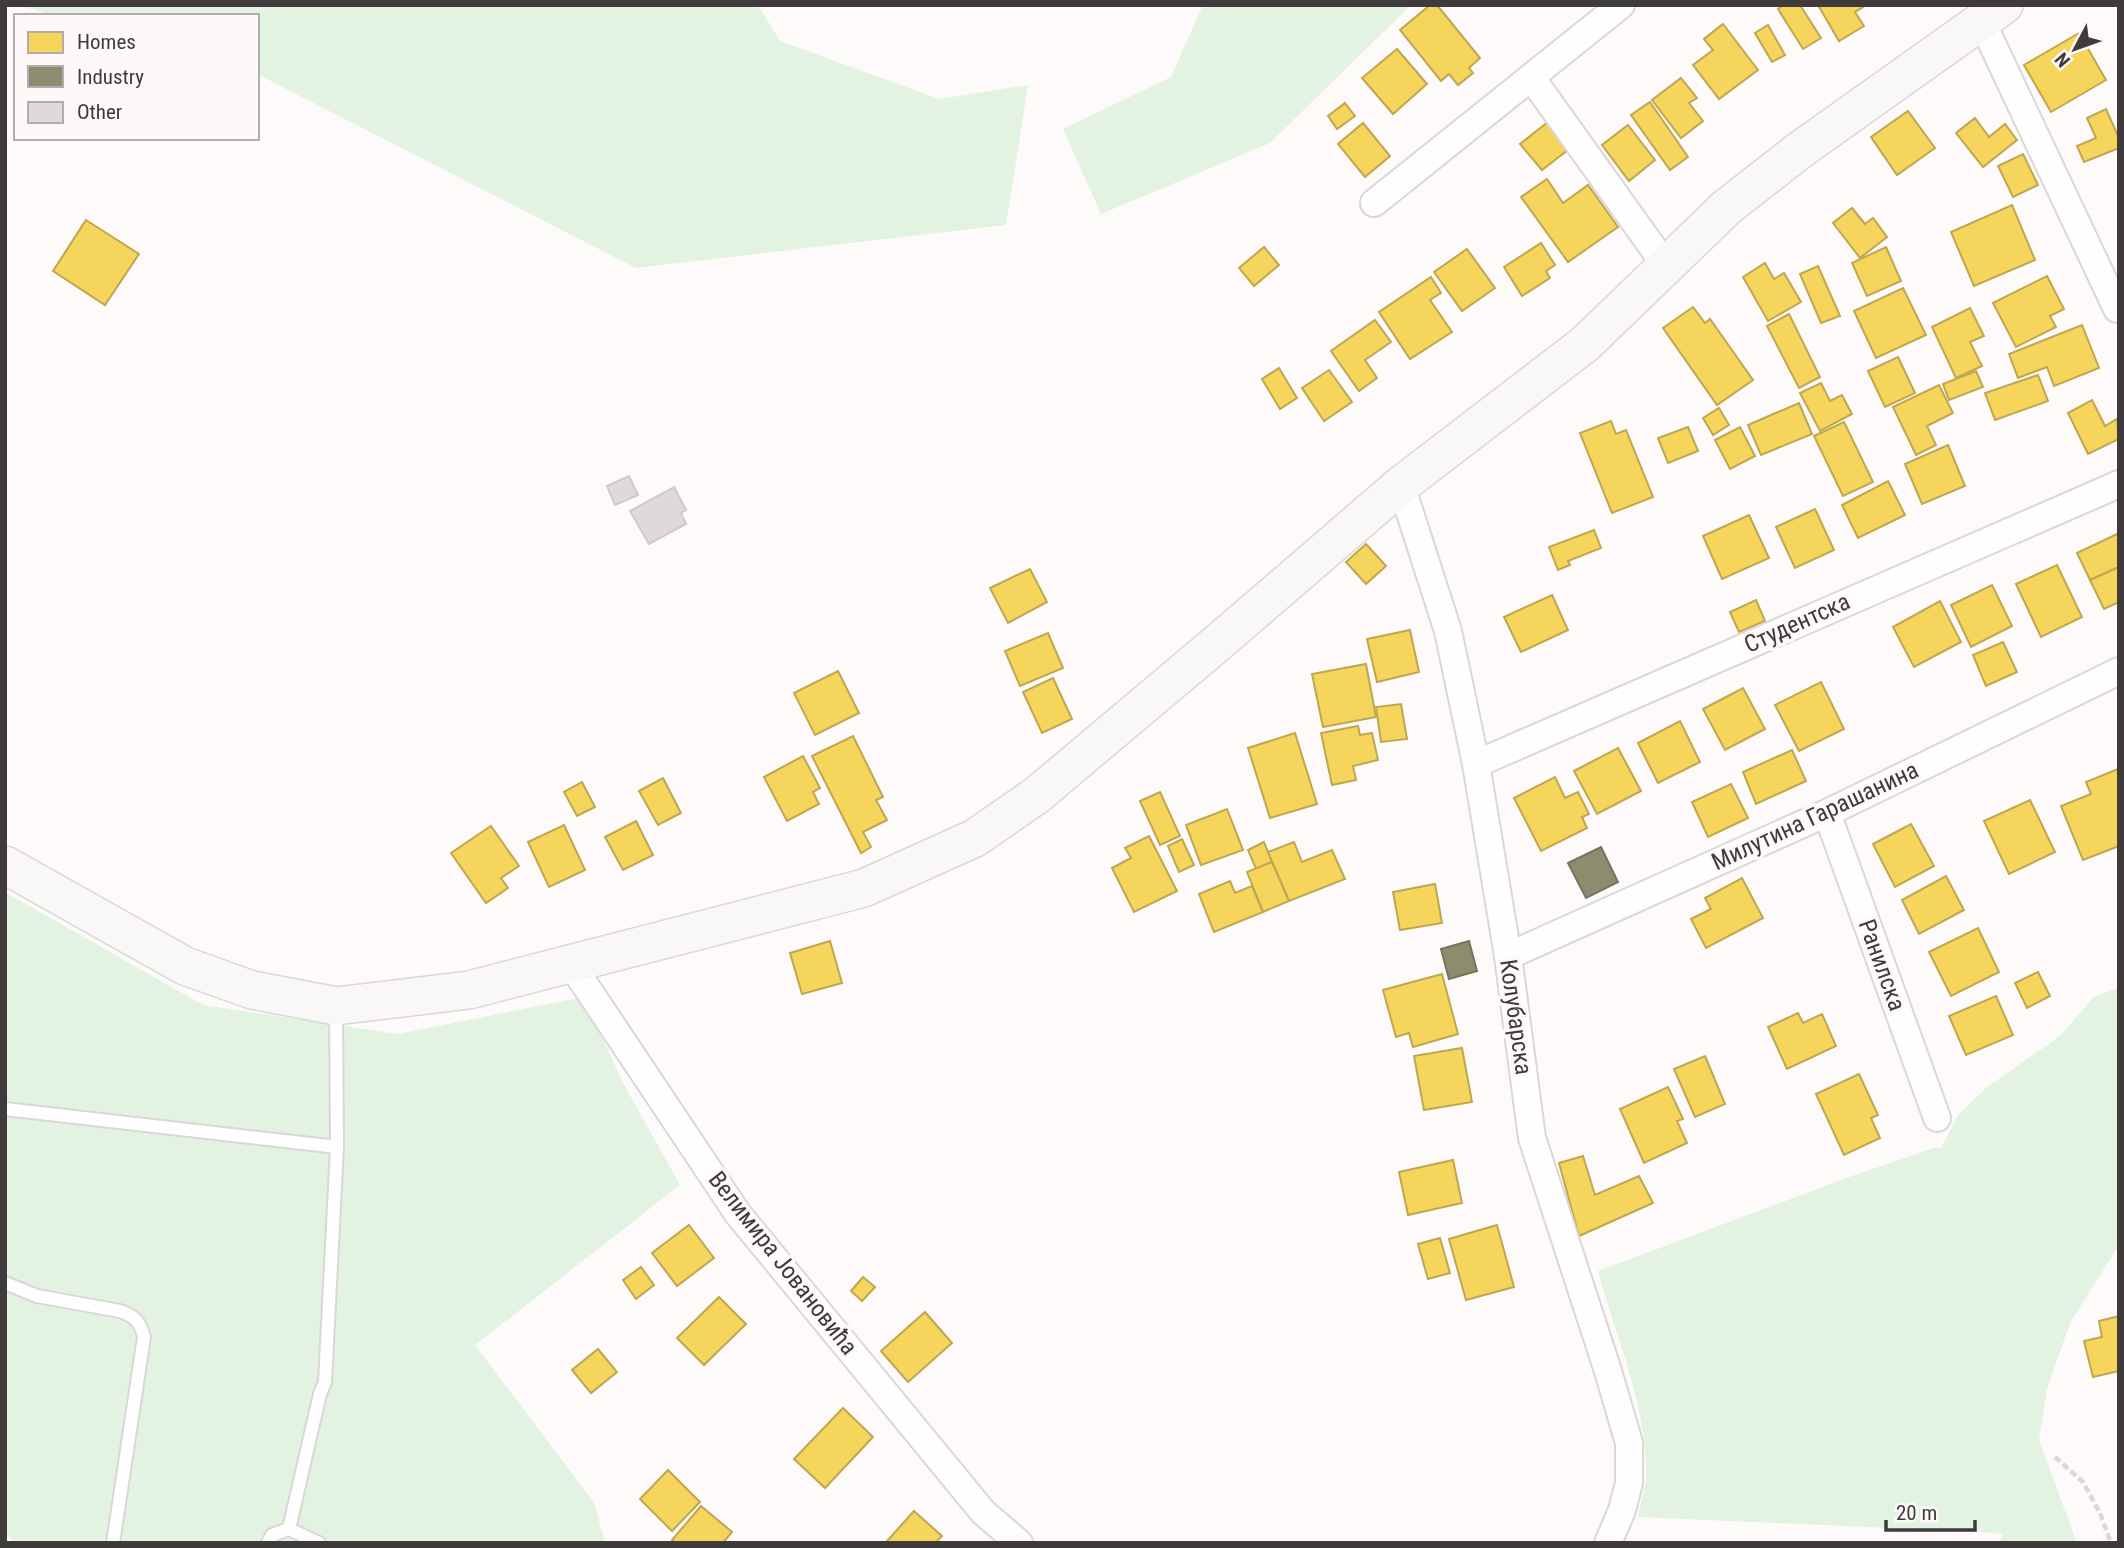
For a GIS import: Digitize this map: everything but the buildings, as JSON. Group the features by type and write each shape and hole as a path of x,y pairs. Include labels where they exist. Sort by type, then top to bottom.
{"main road":[{"path":"5,865 185,965 252,990 336,1006 469,990 864,888 975,838 1037,794 1401,485 1585,344 1727,207 1790,158 1992,13"}],"street":[{"path":"1374,203 1621,5"},
{"path":"1992,13 2118,310"},
{"path":"1531,77 1666,266"},
{"name":"Студентска","path":"1476,764 2119,484"},
{"name":"Колубарска","path":"1401,485 1448,631 1476,764 1508,956 1532,1138 1629,1443 1629,1483 1622,1510 1608,1543"},
{"name":"Милутина Гарашанина","path":"1508,956 1827,813 2119,671"},
{"name":"Ранилска","path":"1827,813 1937,1118"},
{"name":"Велимира Јовановића","path":"571,964 738,1214 984,1513 1019,1543"}],"lane":[{"path":"289,1529 325,1382 337,1147 336,1006"},
{"path":"5,1109 337,1147"},
{"path":"5,1283 37,1296 120,1311 131,1315 140,1324 144,1337 113,1543"},
{"path":"268,1543 272,1535 289,1529 319,1543"}],"path":[{"path":"2055,1457 2083,1482 2100,1513 2111,1543"}],"green space":[{"path":"17,5 758,5 780,41 939,99 1028,85 1006,225 636,268 259,75 259,14 49,14"},
{"path":"1203,5 1411,5 1270,143 1101,214 1063,129 1171,77"},
{"path":"5,892 203,1005 398,1034 584,997 622,1081 680,1185 475,1345 594,1503 605,1543 15,1543 5,1533"},
{"path":"2119,987 2119,1245 2070,1323 2047,1389 2039,1440 2077,1543 1999,1543 2003,1534 1984,1532 1638,1517 1646,1475 1641,1423 1629,1372 1598,1271 1852,1176 1934,1148 1941,1148 1958,1115 1986,1088 2060,1036 2094,997"}]}
